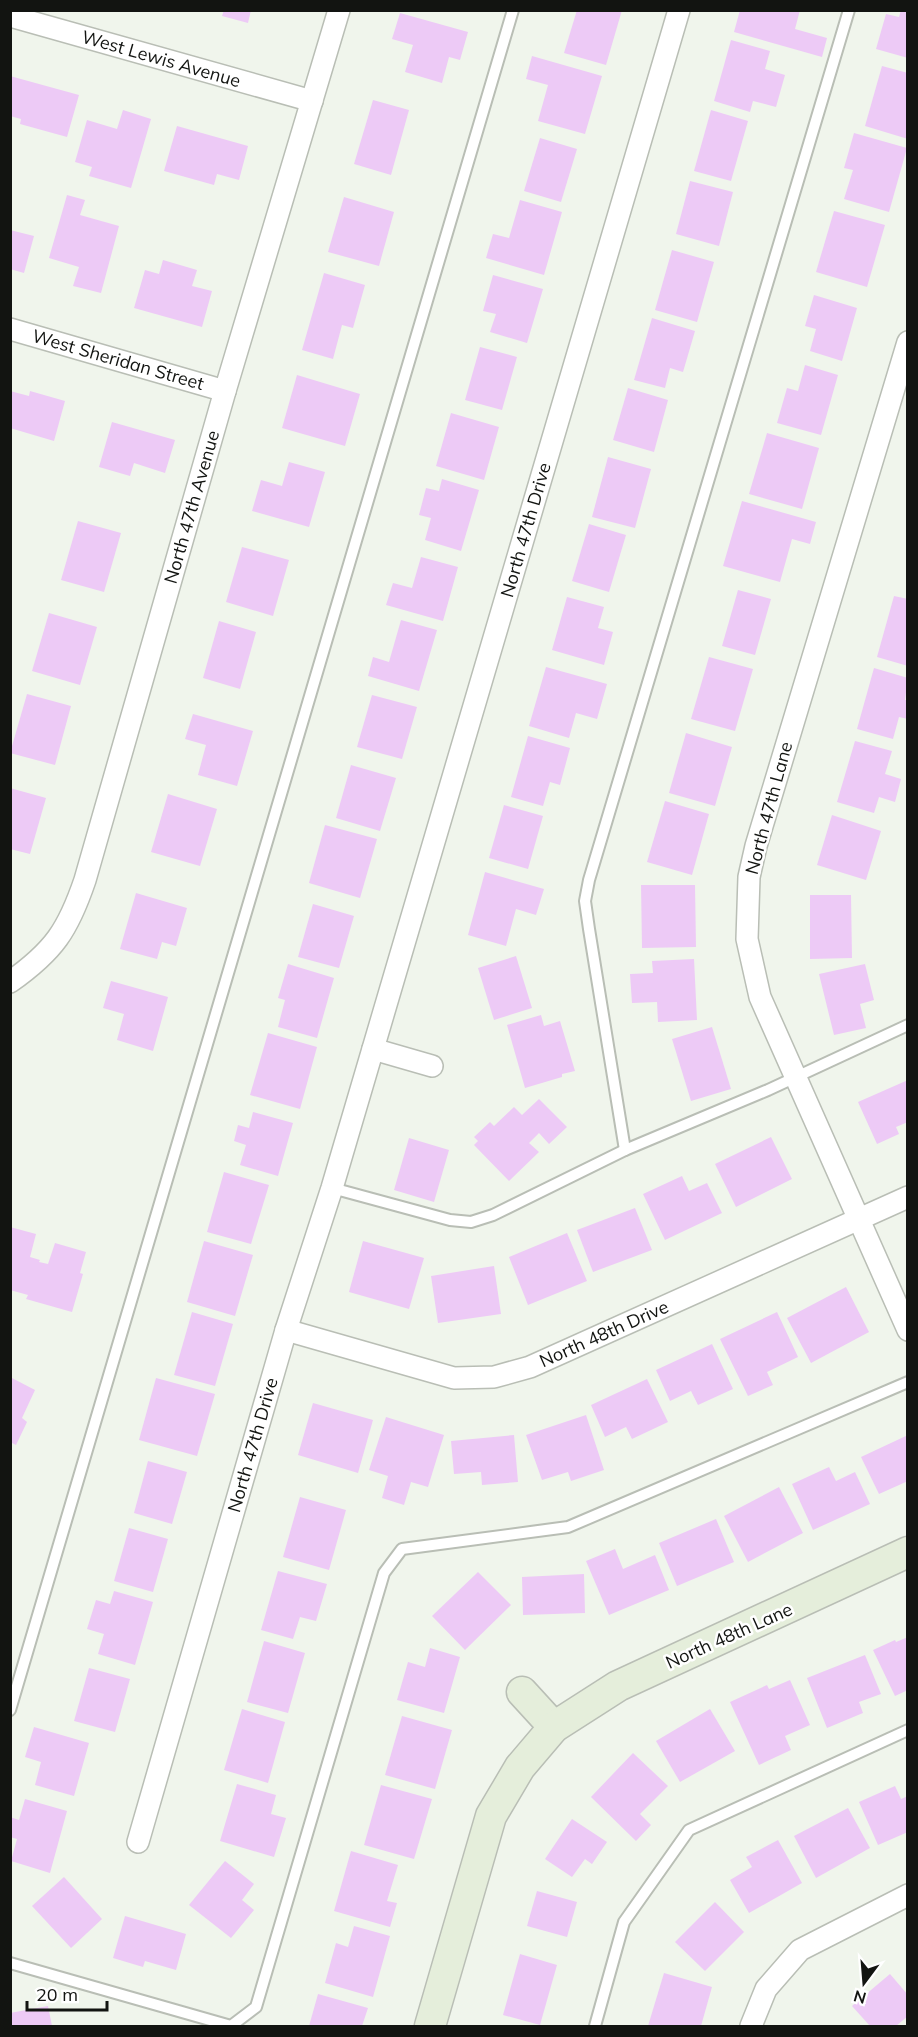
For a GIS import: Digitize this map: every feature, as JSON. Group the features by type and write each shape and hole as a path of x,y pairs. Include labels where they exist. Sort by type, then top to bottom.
{"street":[{"name":"North 47th Avenue","path":"10,982 28,970 49,950 60,937 76,906 225,391 339,10"},
{"name":"North 47th Drive","path":"138,1842 286,1330 332,1188 679,10"},
{"name":"West Lewis Avenue","path":"10,16 312,101"},
{"name":"West Sheridan Street","path":"10,329 225,391"},
{"name":"North 47th Lane","path":"908,342 756,846 749,878 747,939 759,997 908,1330"},
{"path":"373,1049 432,1066"},
{"name":"North 48th Drive","path":"286,1330 454,1378 494,1377 531,1366 908,1197"},
{"name":"North 48th Lane","path":"430,2026 491,1816 520,1767 554,1727 618,1686 908,1552"},
{"path":"522,1692 554,1727"},
{"path":"750,2026 766,1989 800,1950 908,1895"}],"lane":[{"path":"10,1710 513,10"},
{"path":"626,1150 588,929 585,901 589,880 849,10"},
{"path":"332,1188 450,1220 471,1222 493,1215 626,1150 908,1025"},
{"path":"10,1963 231,2025 256,2007 384,1573 402,1549 568,1527 908,1382"},
{"path":"595,2026 624,1922 689,1830 908,1730"}],"building":[{"path":"224,10 251,10 248,23 222,16"},
{"path":"577,10 622,10 606,65 564,53"},
{"path":"740,10 800,10 795,29 827,38 822,57 734,32"},
{"path":"901,10 908,10 908,58 876,49 886,14 899,17"},
{"path":"400,13 468,32 460,60 449,57 442,83 405,72 413,45 392,39"},
{"path":"731,40 770,51 765,69 785,75 776,107 753,101 750,112 714,101"},
{"path":"532,56 602,76 585,134 538,121 548,85 526,79"},
{"path":"882,66 908,73 908,139 865,126"},
{"path":"10,76 79,95 67,137 20,124 21,119 10,116"},
{"path":"373,100 409,110 391,175 354,164"},
{"path":"123,110 151,119 131,188 89,176 92,167 75,162 87,120 117,129"},
{"path":"711,110 748,121 731,181 694,171"},
{"path":"177,126 248,146 239,180 217,174 214,185 164,171"},
{"path":"854,133 907,148 889,212 844,199 853,170 844,168"},
{"path":"540,138 577,149 561,202 524,191"},
{"path":"690,181 733,192 719,246 676,234"},
{"path":"67,195 85,200 80,215 119,226 101,293 73,286 79,267 49,258"},
{"path":"344,197 394,212 379,266 328,252"},
{"path":"520,200 562,212 544,275 486,258 493,234 509,238"},
{"path":"834,211 885,225 867,287 816,272"},
{"path":"10,230 34,236 24,273 10,269"},
{"path":"672,250 714,262 697,322 655,310"},
{"path":"163,260 197,270 192,286 212,291 202,327 134,308 145,270 159,274"},
{"path":"324,273 365,285 353,328 342,325 333,359 302,350"},
{"path":"493,275 543,289 527,343 490,332 496,314 483,311"},
{"path":"814,295 857,308 842,361 810,351 816,329 805,326"},
{"path":"652,318 695,331 683,372 670,368 665,388 634,380"},
{"path":"480,347 517,357 502,410 465,400"},
{"path":"805,365 838,375 821,435 777,423 787,388 798,391"},
{"path":"297,375 360,394 345,446 282,428"},
{"path":"628,388 668,400 654,452 613,440"},
{"path":"10,391 29,396 30,391 65,401 54,441 10,428"},
{"path":"451,413 499,427 484,480 436,466"},
{"path":"112,422 175,440 165,473 134,463 130,476 99,467"},
{"path":"767,433 819,448 802,509 749,494"},
{"path":"608,457 651,469 635,528 592,517"},
{"path":"289,462 325,472 309,527 252,511 261,480 282,486"},
{"path":"442,479 479,490 461,551 425,540 431,518 419,515 426,488 439,491"},
{"path":"742,501 816,522 810,544 792,539 780,582 723,566"},
{"path":"78,521 121,533 104,592 61,580"},
{"path":"589,524 626,535 609,592 572,581"},
{"path":"242,547 289,560 273,616 226,602"},
{"path":"421,557 458,567 443,621 386,605 393,583 412,588"},
{"path":"738,590 771,599 755,655 722,646"},
{"path":"894,596 908,599 908,666 877,657"},
{"path":"567,597 604,607 598,628 613,632 604,665 552,650"},
{"path":"49,613 97,627 80,685 32,671"},
{"path":"401,620 437,630 419,691 368,676 373,657 389,662"},
{"path":"219,621 256,632 240,689 203,678"},
{"path":"709,657 753,669 735,731 691,719"},
{"path":"546,667 607,684 597,719 576,713 569,738 529,726"},
{"path":"874,668 908,678 905,700 908,700 908,719 899,717 893,739 857,729"},
{"path":"27,694 71,706 55,765 10,753"},
{"path":"372,695 417,707 402,759 357,747"},
{"path":"193,714 253,731 237,786 198,775 206,745 185,739"},
{"path":"686,733 732,747 715,806 669,793"},
{"path":"528,736 570,748 560,785 550,782 543,806 511,797"},
{"path":"855,741 892,751 885,774 901,779 895,802 879,797 874,813 837,802"},
{"path":"351,765 396,778 380,831 336,818"},
{"path":"10,788 46,798 30,854 10,849"},
{"path":"168,794 217,809 200,866 151,852"},
{"path":"665,801 709,814 692,875 647,862"},
{"path":"504,805 543,816 528,869 489,858"},
{"path":"832,815 881,831 866,880 817,865"},
{"path":"325,825 377,839 360,898 309,883"},
{"path":"485,872 544,889 536,915 516,909 506,946 468,935"},
{"path":"641,885 695,885 696,947 642,948"},
{"path":"136,893 187,908 176,946 162,942 157,959 120,949"},
{"path":"810,895 851,895 852,958 810,959"},
{"path":"313,904 354,916 339,968 298,957"},
{"path":"516,956 532,1008 494,1020 478,968"},
{"path":"694,959 697,1020 658,1022 657,1002 632,1003 630,974 653,973 652,961"},
{"path":"288,964 334,978 317,1038 278,1027 285,1000 278,998"},
{"path":"865,964 874,1000 860,1004 866,1028 834,1035 819,974"},
{"path":"111,981 168,997 153,1051 117,1040 124,1014 103,1008"},
{"path":"541,1015 544,1026 560,1021 575,1071 525,1088 507,1025"},
{"path":"712,1027 731,1089 691,1101 672,1039"},
{"path":"268,1033 317,1047 300,1109 250,1095"},
{"path":"908,1080 908,1122 896,1127 899,1134 877,1144 858,1102"},
{"path":"539,1099 567,1127 549,1144 539,1133 529,1143 539,1152 509,1181 474,1145 478,1141 474,1137 490,1122 494,1126 514,1107 522,1115"},
{"path":"253,1112 293,1123 278,1176 240,1165 246,1145 234,1141 238,1125 249,1128"},
{"path":"771,1137 792,1179 736,1207 715,1164"},
{"path":"409,1138 449,1150 434,1202 394,1190"},
{"path":"224,1172 269,1185 251,1244 207,1232"},
{"path":"682,1176 689,1191 707,1183 722,1213 665,1240 643,1194"},
{"path":"635,1208 652,1250 593,1272 577,1230"},
{"path":"10,1227 36,1234 30,1257 40,1260 39,1262 48,1264 55,1243 86,1252 80,1273 83,1274 72,1312 26,1299 28,1295 10,1290"},
{"path":"567,1233 587,1281 528,1305 509,1257"},
{"path":"204,1241 253,1255 235,1316 187,1302"},
{"path":"363,1241 424,1258 409,1309 349,1292"},
{"path":"494,1266 501,1314 438,1323 431,1276"},
{"path":"846,1287 869,1332 811,1363 787,1318"},
{"path":"192,1312 233,1324 215,1386 174,1375"},
{"path":"777,1312 798,1357 767,1372 773,1385 748,1396 720,1339"},
{"path":"712,1344 733,1389 698,1405 691,1391 670,1401 656,1370"},
{"path":"10,1377 35,1390 22,1418 27,1422 16,1445 10,1442"},
{"path":"156,1378 215,1394 197,1456 139,1440"},
{"path":"647,1379 668,1422 632,1439 626,1427 605,1437 591,1405"},
{"path":"313,1403 373,1420 358,1473 298,1455"},
{"path":"586,1415 604,1470 571,1481 568,1472 542,1480 526,1435"},
{"path":"386,1417 444,1435 428,1487 411,1482 404,1505 382,1498 388,1476 369,1470"},
{"path":"514,1435 518,1482 482,1485 481,1472 454,1474 451,1441"},
{"path":"908,1435 908,1481 879,1494 861,1457"},
{"path":"148,1461 187,1472 172,1524 134,1513"},
{"path":"829,1467 836,1481 855,1472 870,1504 813,1530 792,1484"},
{"path":"779,1487 803,1533 748,1562 724,1516"},
{"path":"300,1497 346,1510 329,1570 283,1557"},
{"path":"716,1519 734,1562 677,1586 659,1543"},
{"path":"129,1528 168,1539 153,1592 114,1581"},
{"path":"615,1549 623,1569 655,1555 669,1590 609,1615 586,1561"},
{"path":"278,1571 327,1584 316,1621 300,1617 293,1639 261,1630"},
{"path":"478,1572 511,1605 465,1650 432,1616"},
{"path":"584,1574 585,1613 523,1615 522,1577"},
{"path":"114,1591 153,1602 135,1665 98,1654 104,1634 87,1629 96,1600 110,1604"},
{"path":"908,1637 908,1690 895,1696 873,1650"},
{"path":"264,1641 305,1653 288,1713 247,1702"},
{"path":"430,1648 460,1657 444,1713 397,1700 408,1662 425,1667"},
{"path":"865,1655 881,1694 859,1702 863,1713 827,1728 807,1678"},
{"path":"89,1668 130,1679 115,1732 74,1721"},
{"path":"790,1680 810,1725 785,1736 791,1750 759,1765 730,1702 767,1685 769,1689"},
{"path":"242,1709 285,1722 268,1783 224,1770"},
{"path":"710,1709 735,1751 680,1782 656,1741"},
{"path":"402,1716 452,1730 435,1789 385,1775"},
{"path":"34,1727 89,1743 74,1796 35,1785 41,1762 25,1757"},
{"path":"633,1753 668,1786 640,1814 651,1825 636,1841 591,1797"},
{"path":"237,1784 276,1795 271,1814 286,1818 274,1857 220,1841"},
{"path":"381,1785 432,1799 414,1859 364,1845"},
{"path":"895,1786 901,1799 908,1796 908,1832 878,1845 859,1802"},
{"path":"25,1799 67,1811 50,1873 11,1861 17,1839 10,1837 10,1817 19,1820"},
{"path":"848,1808 870,1848 816,1878 794,1836"},
{"path":"572,1819 607,1842 592,1864 585,1859 572,1877 545,1859"},
{"path":"778,1840 802,1883 749,1913 730,1880 752,1867 746,1857"},
{"path":"351,1851 398,1865 387,1901 397,1903 390,1927 334,1911"},
{"path":"225,1861 254,1884 242,1900 254,1910 231,1938 189,1905"},
{"path":"64,1877 102,1919 71,1948 32,1906"},
{"path":"537,1891 577,1902 567,1937 527,1926"},
{"path":"715,1902 744,1932 705,1971 675,1942"},
{"path":"125,1916 186,1934 176,1970 145,1961 143,1967 113,1958"},
{"path":"354,1926 390,1936 373,1997 325,1983 336,1943 348,1947"},
{"path":"520,1954 557,1965 540,2025 503,2015"},
{"path":"664,1973 712,1987 701,2026 648,2026"},
{"path":"890,1974 908,1995 908,2016 896,2026 870,2026 852,2006"},
{"path":"318,1994 368,2008 362,2026 309,2026"},
{"path":"48,2006 52,2026 10,2026 10,2013"}]}
